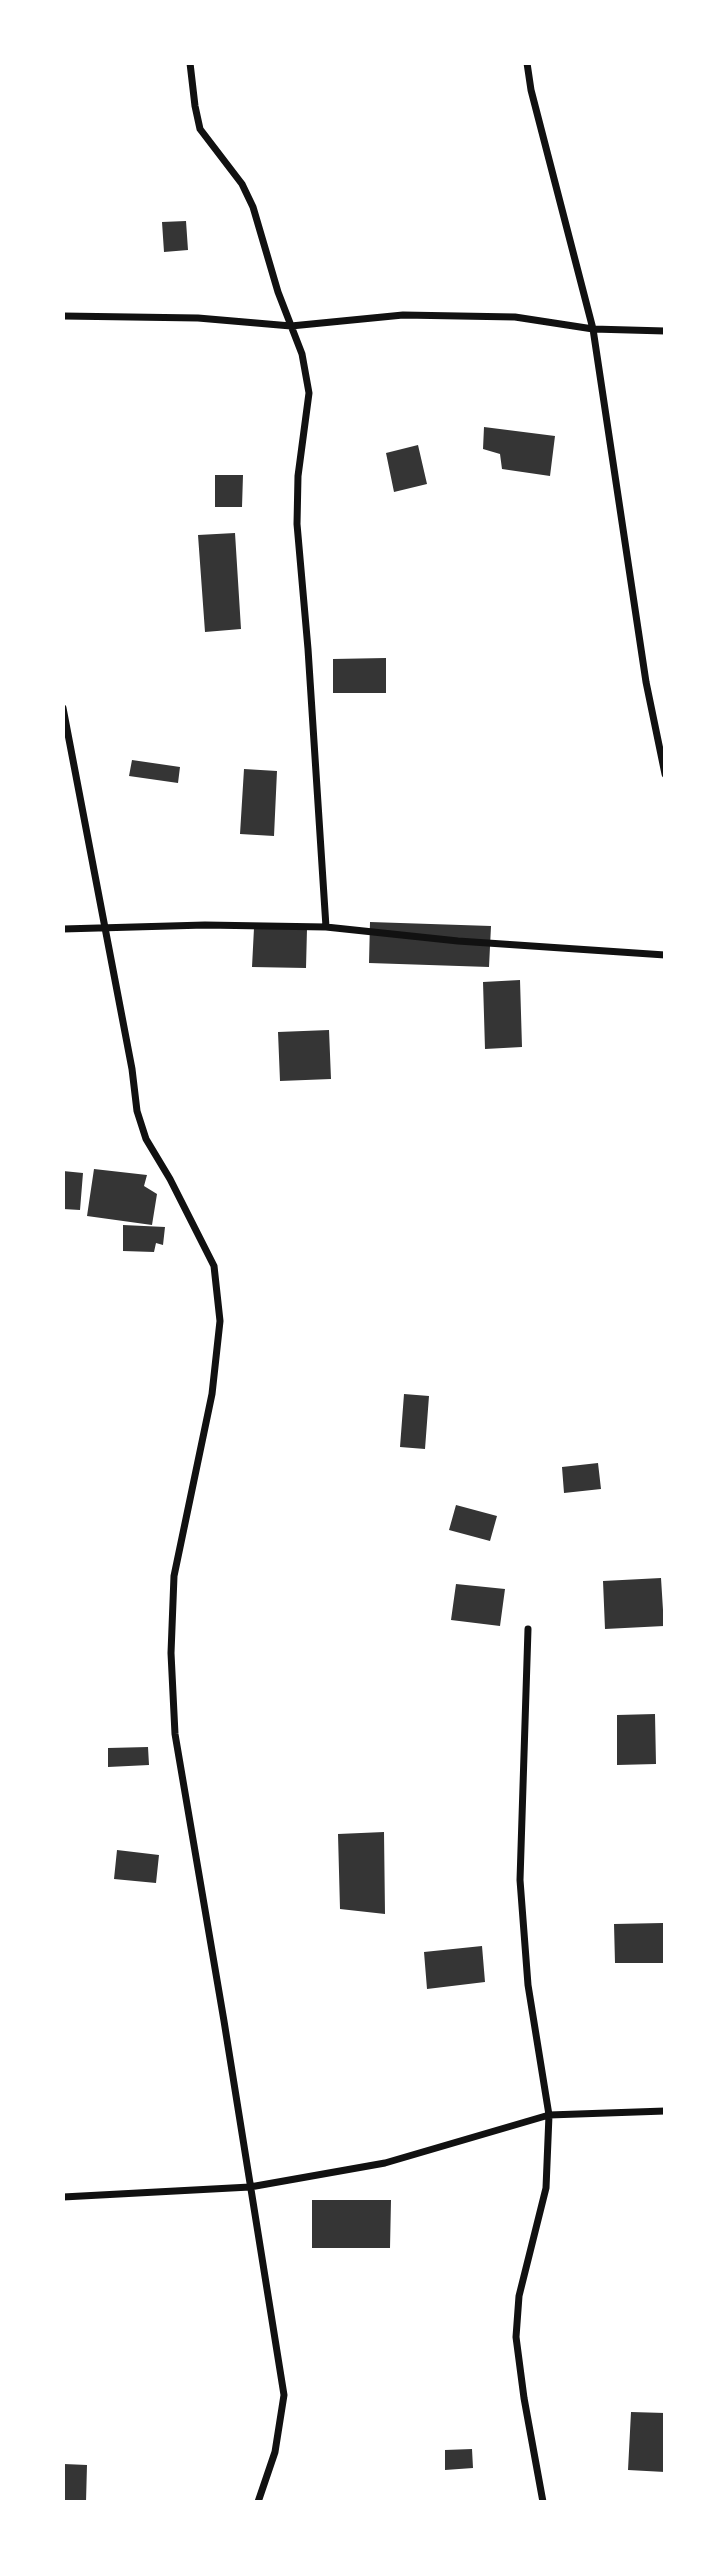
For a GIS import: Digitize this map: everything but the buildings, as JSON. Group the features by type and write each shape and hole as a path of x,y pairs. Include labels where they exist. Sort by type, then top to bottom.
{"street":[{"path":"190,63 200,129 242,184 253,207 278,292 302,354 309,393 298,476 297,524 326,927"},
{"path":"527,63 531,90 593,328 646,682 665,774"},
{"path":"63,316 198,318 291,326 403,315 515,317 593,328 665,331"},
{"path":"63,708 132,1069 137,1111 143,1129 214,1266 220,1321 212,1394 174,1576 172,1667 175,1734 284,2395 275,2452 258,2502"},
{"path":"63,929 205,925 326,927 471,942 665,955"},
{"path":"527,1629 520,1880 528,1986 549,2115 546,2188 519,2296 516,2337 543,2502"},
{"path":"63,2197 250,2187 385,2163 549,2115 665,2111"}]}
